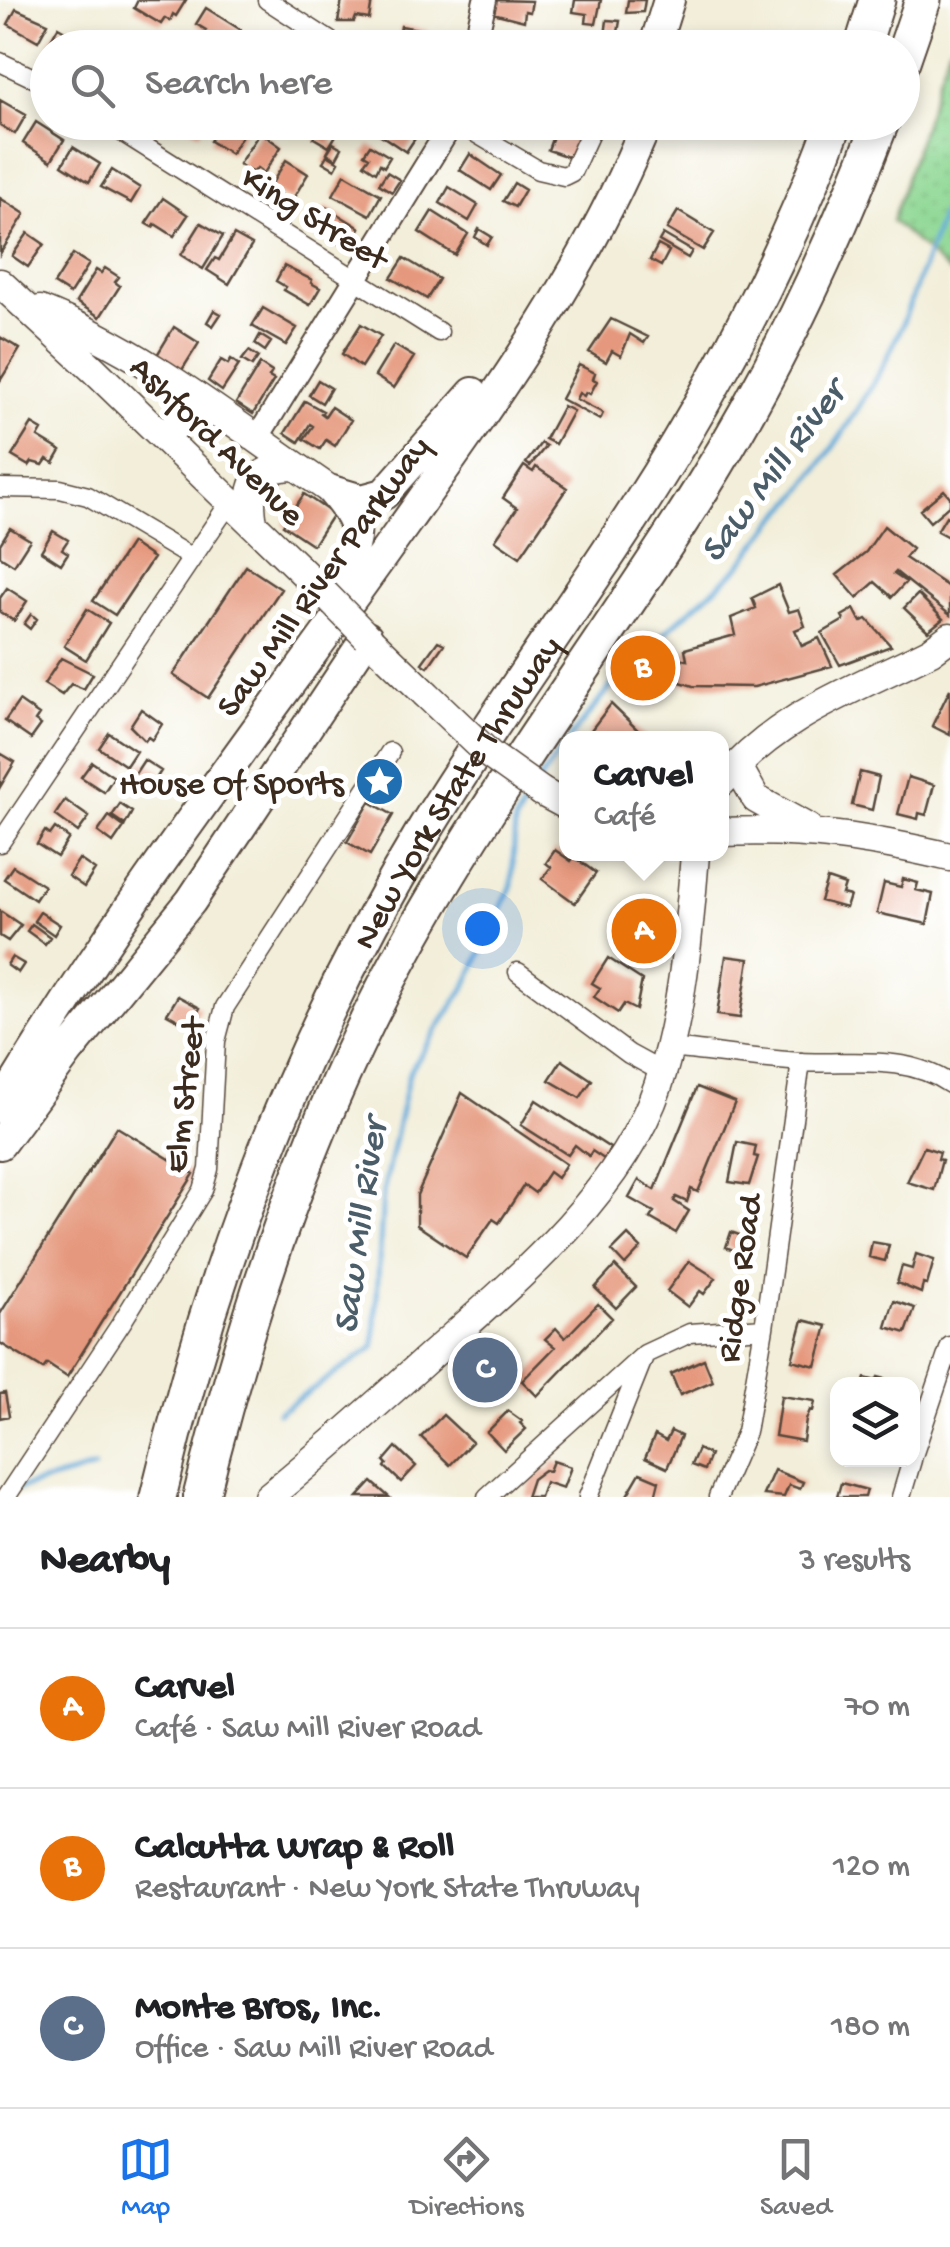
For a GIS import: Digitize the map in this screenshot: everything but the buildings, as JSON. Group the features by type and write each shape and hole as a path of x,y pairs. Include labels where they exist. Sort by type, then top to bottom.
{"highway":[{"path":"660,30 669,0"},
{"path":"681,30 690,0"},
{"path":"868,30 877,0"},
{"path":"912,30 922,0"},
{"name":"Saw Mill River Parkway","path":"0,1068 123,878 327,584 508,343 568,242 616,140"},
{"name":"Saw Mill River Parkway","path":"0,1108 76,984 178,835 356,593 529,347 590,244 638,140"},
{"name":"New York State Thruway","path":"158,1497 187,1379 223,1262 264,1149 331,999 424,830 638,508 701,405 784,245 828,140"},
{"name":"New York State Thruway","path":"201,1497 246,1330 278,1232 330,1104 380,996 469,839 733,436 816,275 872,140"},
{"path":"332,492 362,500 384,494 474,392"},
{"path":"327,584 356,530 353,517 332,492"},
{"path":"0,1144 89,1024 191,901 362,644"},
{"path":"178,835 176,866 187,877 198,877 224,848"}],"main road":[{"name":"Ashford Avenue","path":"0,284 252,524 327,584 362,644 480,746 554,798"},
{"name":"Ashford Avenue","path":"24,304 106,338 182,386 332,492"},
{"path":"164,437 193,412 220,415"},
{"path":"252,524 250,496 254,482 271,470 295,466"},
{"path":"819,832 756,799 729,774 795,716 931,651 950,637"},
{"path":"729,832 859,836 950,857"},
{"path":"286,1492 496,1298 582,1209 623,1156 640,1126 665,1060 687,936 695,861"}],"street":[{"path":"267,0 313,30"},
{"path":"478,30 484,0"},
{"path":"0,62 30,76"},
{"name":"King Street","path":"135,140 440,332"},
{"path":"256,440 444,140"},
{"path":"486,140 538,170 564,176 572,172 587,140"},
{"path":"0,488 60,489 88,496 192,558"},
{"path":"0,843 230,502"},
{"name":"Elm Street","path":"6,1497 122,1322 203,1190 209,1169 216,1041 225,1007 390,752"},
{"path":"518,972 629,1054 665,1060 893,1062 934,1073 950,1084"},
{"name":"Ridge Road","path":"718,1497 746,1432 802,1062"},
{"path":"487,1497 645,1354 690,1333 764,1328"},
{"path":"920,1435 950,1346"},
{"path":"588,1497 645,1354"},
{"path":"902,1497 910,1467"}],"green space":[{"path":"950,44 950,273 892,221"}],"waterway":[{"name":"Saw Mill River","path":"576,731 629,664 737,569 798,496 841,436 901,328 950,192"},
{"name":"Saw Mill River","path":"539,781 559,753"},
{"name":"Saw Mill River","path":"278,1413 374,1347 383,1192 409,1073 467,984 512,885 515,822 530,794"},
{"name":"Saw Mill River","path":"17,1489 94,1468"}],"place":[{"name":"Calcutta Wrap & Roll","path":"643,668"},
{"name":"House Of Sports","path":"379,781"},
{"name":"Carvel","path":"644,931"},
{"name":"Monte Bros, Inc.","path":"485,1370"}]}
